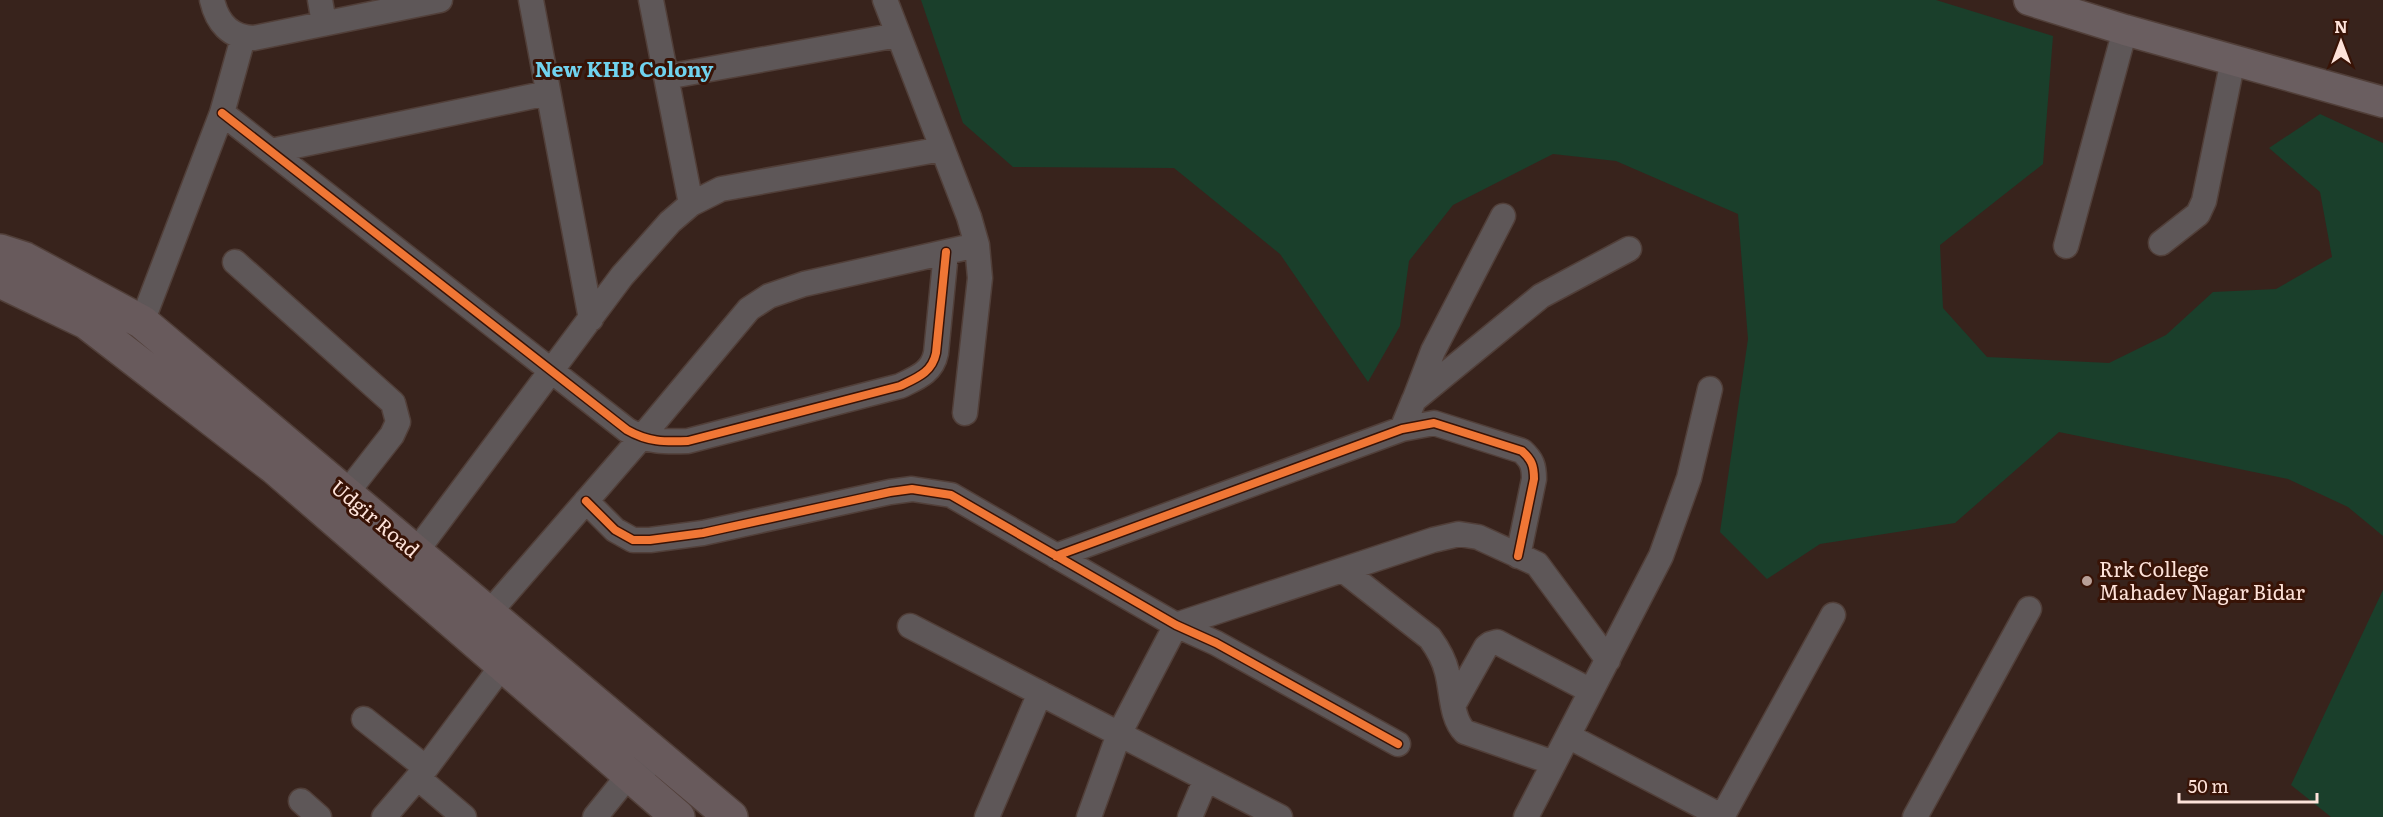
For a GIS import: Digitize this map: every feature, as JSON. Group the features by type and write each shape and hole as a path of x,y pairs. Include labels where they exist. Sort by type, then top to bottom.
{"highway":[{"name":"Udgir Road","path":"0,251 26,259 142,322 345,495 731,817"},
{"name":"Udgir Road","path":"0,281 86,322 275,468 678,817"}],"main road":[{"path":"2029,0 2125,30 2383,102"}],"street":[{"path":"212,0 224,26 230,33 243,38 322,12 430,1"},
{"path":"531,0 591,318"},
{"path":"651,0 691,204"},
{"path":"885,0 977,245 980,278 965,413"},
{"path":"2066,246 2125,30"},
{"path":"666,77 898,35"},
{"path":"142,322 222,113 243,38"},
{"path":"2161,243 2198,214 2204,201 2233,60"},
{"path":"271,151 548,93"},
{"path":"222,113 627,430 641,438 659,442 688,441 900,386 921,376 930,369 936,353 946,252"},
{"path":"415,553 638,258 670,222 691,204 721,189 942,149"},
{"path":"1402,429 1432,351 1503,216"},
{"path":"488,614 641,438 749,309 769,296 804,284 977,245"},
{"path":"1414,400 1541,296 1629,249"},
{"path":"235,262 393,403 398,422 392,435 345,495"},
{"path":"1526,817 1661,556 1689,478 1710,388"},
{"path":"1056,556 1402,429 1434,423 1522,451 1529,458 1534,466 1534,479 1518,556"},
{"path":"586,501 615,530 633,540 650,540 703,533 890,492 912,489 951,495 1176,625 1216,643 1398,744"},
{"path":"1089,817 1119,734 1176,625 1433,540 1459,534 1478,537 1537,564 1608,660"},
{"path":"1343,570 1430,638 1441,652 1447,670 1457,722 1465,732 1554,763"},
{"path":"1915,817 2029,609"},
{"path":"1568,736 1722,817 1833,615"},
{"path":"910,626 1281,817"},
{"path":"1454,704 1486,647 1493,642 1591,691"},
{"path":"384,817 422,773 502,666"},
{"path":"987,817 1040,693"},
{"path":"364,719 422,773 464,817"},
{"path":"595,817 628,776 664,762"},
{"path":"1190,817 1206,779"}],"green space":[{"path":"921,0 1936,0 2053,36 2043,164 1940,245 1943,308 1987,357 2109,363 2166,335 2213,292 2276,289 2332,257 2320,192 2269,148 2320,114 2383,143 2383,536 2348,507 2288,479 2059,432 1955,523 1820,544 1767,579 1720,532 1748,339 1738,214 1616,161 1553,154 1453,205 1409,261 1400,326 1368,382 1280,254 1174,168 1013,167 963,123"},
{"path":"2383,590 2383,817 2331,817 2291,785"}],"cycle path":[{"path":"222,113 627,430 649,439 688,441 900,386 917,377 931,365 936,353 946,252"},
{"path":"1056,556 1402,429 1434,423 1522,451 1530,460 1534,479 1518,556"},
{"path":"586,501 615,530 633,540 650,540 703,533 890,492 912,489 951,495 1176,625 1216,643 1398,744"}],"place":[{"name":"Rrk College Mahadev Nagar Bidar","path":"2087,581"}],"district":[{"name":"New KHB Colony","path":"624,70"}]}
